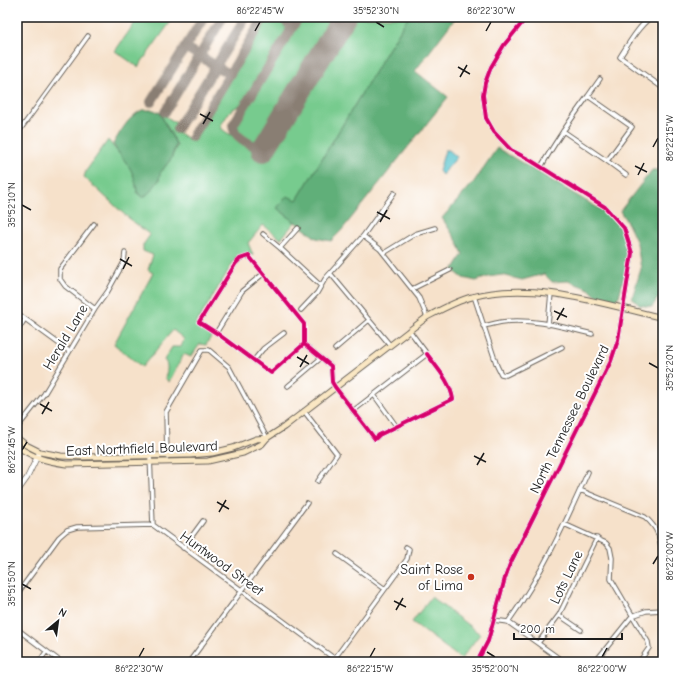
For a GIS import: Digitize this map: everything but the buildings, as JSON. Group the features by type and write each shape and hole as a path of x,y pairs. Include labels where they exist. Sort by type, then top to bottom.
{"main road":[{"name":"East Northfield Boulevard","path":"17,446 37,458 66,464 208,461 243,453 262,444 267,438 284,427 427,317 451,304 474,296 494,292 519,290 551,293 663,318"},
{"name":"East Northfield Boulevard","path":"17,438 26,445 40,452 61,456 81,457 212,453 233,448 256,439 267,438"}],"street":[{"name":"North Tennessee Boulevard","path":"479,661 488,641 510,564 611,361 618,340 632,253 624,228 605,207 511,150 494,132 486,118 483,95 485,83 491,67 504,45 527,17"},
{"path":"651,17 633,37 620,57 663,88"},
{"path":"17,134 88,36"},
{"path":"541,167 552,147 600,79"},
{"path":"588,96 632,127 607,161"},
{"path":"563,131 626,175"},
{"path":"301,310 317,293 330,272 363,236 394,193"},
{"path":"94,224 60,269 60,279 65,286 95,309"},
{"path":"280,248 298,228"},
{"path":"384,253 415,234 435,228"},
{"path":"263,234 321,286"},
{"path":"363,236 384,253 419,298 427,317"},
{"name":"Herald Lane","path":"17,428 44,394 95,309 108,291 124,262 125,253"},
{"path":"249,256 304,324 304,344 271,373 216,333 199,322 236,263 240,259 249,256"},
{"path":"412,289 450,270"},
{"path":"330,272 390,345"},
{"path":"216,333 242,291 263,274"},
{"path":"548,325 551,293"},
{"path":"474,296 483,326 501,374 506,375 562,347"},
{"path":"17,313 69,351"},
{"path":"17,331 25,319"},
{"path":"334,349 369,320"},
{"path":"483,326 502,322 523,322 548,325 592,334"},
{"path":"304,344 331,366 332,382 335,387 375,439 379,435 453,399 452,393 445,378 409,330"},
{"path":"254,360 263,349 284,333"},
{"path":"168,462 166,412 202,350 209,350 229,367 267,438"},
{"path":"353,411 427,354"},
{"path":"288,386 321,358"},
{"path":"374,395 397,427"},
{"path":"304,411 337,454 318,481"},
{"path":"17,492 27,478 40,452"},
{"path":"17,594 59,538 67,530 77,527 153,525 150,456"},
{"path":"508,622 527,595 564,524 588,472"},
{"path":"580,490 645,517 653,523 658,532 663,561"},
{"path":"188,662 307,503"},
{"path":"183,548 203,521"},
{"path":"564,524 597,538 606,543 610,548 612,558 611,579 648,642 648,648 639,662"},
{"name":"Huntwood Street","path":"153,525 333,660"},
{"name":"Lots Lane","path":"538,643 559,615 597,538"},
{"path":"333,660 407,559 409,549 406,547"},
{"path":"337,554 386,589"},
{"path":"595,662 632,616 646,611 663,610"},
{"path":"559,615 581,630"},
{"path":"493,620 508,622 564,662"},
{"path":"17,629 61,662"},
{"path":"39,662 46,652"}],"green space":[{"path":"139,17 167,17 172,20 138,67 115,51"},
{"path":"302,17 335,17 260,140 253,141 240,134 237,124"},
{"path":"354,17 408,17 297,200 277,208 295,222 281,239 263,225 248,243 253,255 241,255 233,263 196,324 212,335 206,345 200,344 191,357 184,354 169,382 165,378 167,366 164,360 172,347 181,347 184,339 173,330 142,367 114,344 153,273 148,270 153,255 143,251 143,245 150,235 125,215 84,177 86,171 108,140 129,166 135,178 137,193 143,198 159,180 160,173 171,159 177,145 160,113 175,122 176,124 172,130 193,141 267,19 276,18 285,27 285,34 243,103 230,111 221,125 222,129 226,132 269,158"},
{"path":"408,17 456,17 415,71 448,97 341,231 331,241 316,238 277,208 287,196 297,200"},
{"path":"142,110 154,110 160,113 176,144 171,159 160,173 159,180 151,191 143,198 137,192 134,176 113,144 129,120"},
{"path":"497,148 603,211 619,226 627,241 628,262 619,296 615,301 595,295 589,289 568,281 552,282 544,274 522,280 502,275 476,281 463,278 453,270 463,254 457,241 442,218 473,183"},
{"path":"652,170 663,170 663,290 652,307 639,305 632,298 641,269 637,243 620,211"},
{"path":"431,597 480,634 461,659 412,622"}],"water":[{"path":"445,150 449,150 457,157 442,175 439,171"}],"taxiway":[{"path":"151,102 204,17"},
{"path":"165,112 223,17"},
{"path":"177,129 246,17"},
{"path":"192,137 264,17"},
{"path":"280,17 293,26"},
{"path":"263,150 236,134 233,125 299,17"},
{"path":"185,47 229,74"}],"runway":[{"path":"263,150 344,17"}],"cycle path":[{"path":"477,662 488,641 510,564 611,361 618,340 632,253 624,228 605,207 530,160 511,150 494,132 486,118 483,95 485,83 491,67 504,45 527,17"},
{"path":"304,344 271,373 199,322 236,263 240,259 249,256 304,324 304,344 331,366 332,382 335,387 375,439 379,435 453,399 449,386 427,354"}],"place":[{"name":"Saint Rose of Lima","path":"471,577"}]}
